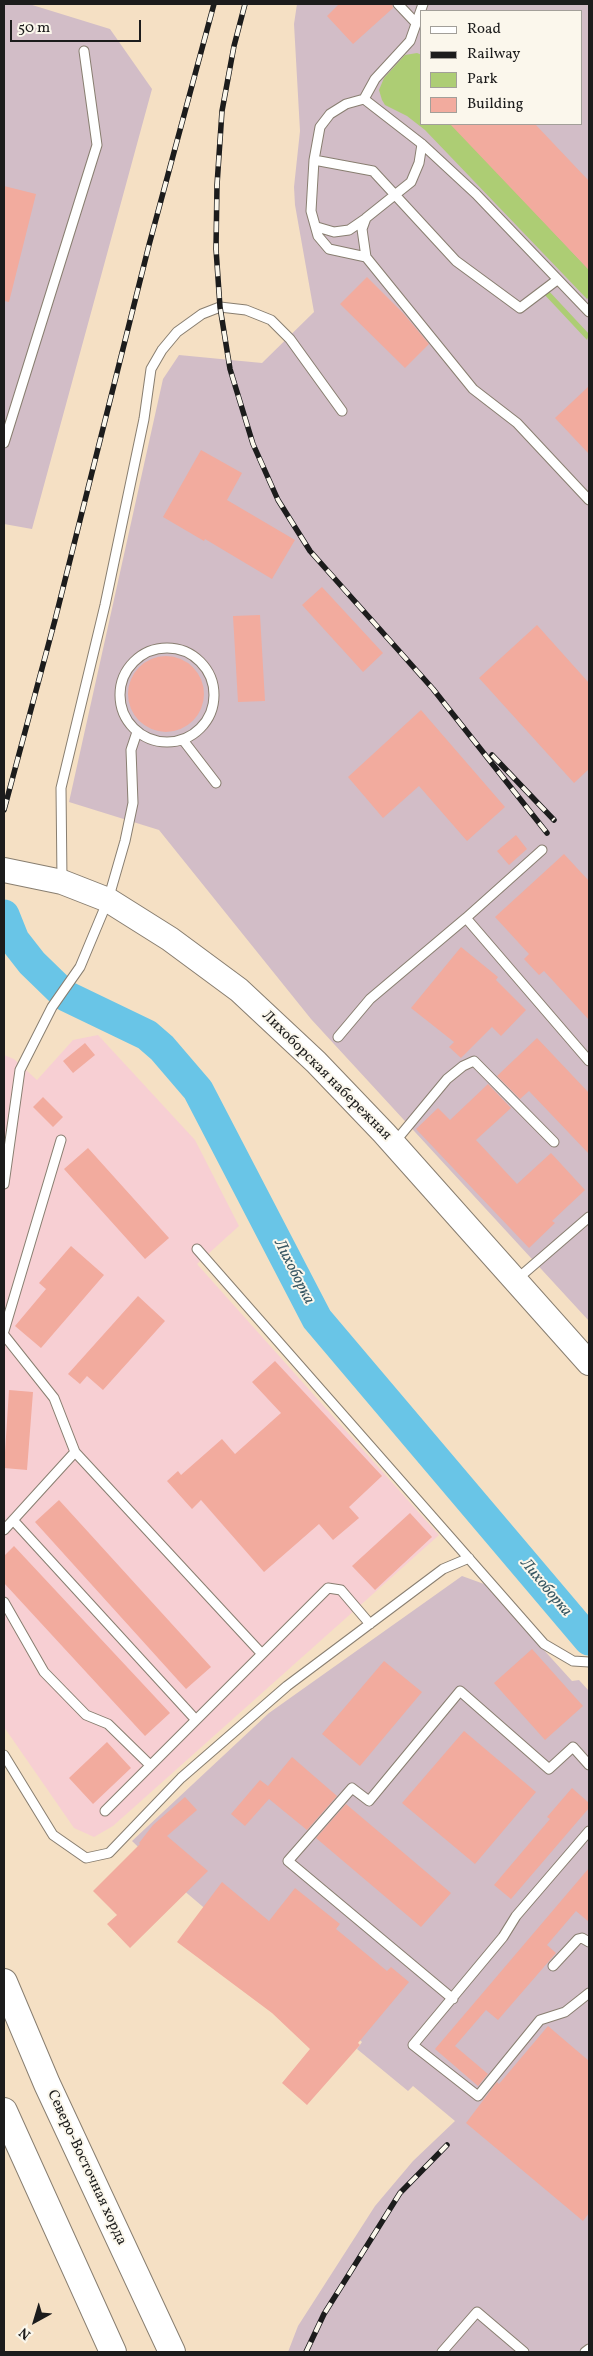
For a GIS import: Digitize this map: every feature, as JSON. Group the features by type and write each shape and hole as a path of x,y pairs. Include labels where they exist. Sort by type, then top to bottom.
{"main road":[{"name":"Северо-Восточная хорда","path":"4,1982 47,2084 172,2352"},
{"path":"4,2111 113,2352"}],"street":[{"name":"Лихоборская набережная","path":"4,870 62,882 108,900 170,939 239,990 316,1062 393,1144 589,1363"}],"lane":[{"path":"398,4 415,22"},
{"path":"364,100 375,79 410,41 420,11"},
{"path":"4,443 98,145 84,52"},
{"path":"366,257 329,249 318,236 311,211 314,160 320,127 330,114 346,104 364,100 422,144 476,194 589,312"},
{"path":"317,227 334,232 349,230 366,218 395,192 411,182 419,162 422,144"},
{"path":"314,160 373,171 395,192 456,261 520,308 557,280"},
{"path":"366,218 362,228 366,257 473,389 517,423 589,500"},
{"path":"62,882 61,788 105,605 144,419 151,369 162,350 177,332 202,314 220,307 246,310 271,320 290,339 342,411"},
{"path":"175,647 192,654 205,666 213,682 214,700 209,717 198,731 183,740 167,742 151,740 137,732 125,718 120,701 120,683 128,667 140,655 157,648 175,647"},
{"path":"4,1184 20,1070 52,1007 80,967 108,900 126,841 133,803 131,750 137,732"},
{"path":"183,740 216,783"},
{"path":"338,1037 370,999 466,918 542,850"},
{"path":"466,918 589,1061"},
{"path":"393,1144 447,1079 463,1066 474,1061 554,1142"},
{"path":"62,1140 4,1333 54,1398 75,1452 262,1654"},
{"path":"516,1281 589,1217"},
{"path":"197,1249 544,1644 573,1661 589,1662"},
{"path":"4,1530 75,1452"},
{"path":"14,1520 196,1720"},
{"path":"4,1755 53,1834 86,1858 109,1853 196,1766 287,1686 443,1569 469,1558"},
{"path":"105,1811 328,1588 341,1590 370,1624"},
{"path":"4,1602 44,1672 86,1715 108,1724 150,1765"},
{"path":"453,1999 288,1861 352,1788 369,1801 460,1691 549,1769 573,1747 589,1765"},
{"path":"589,1831 516,1916 504,1937 413,2045 478,2096 540,2020 565,2012 589,1993"},
{"path":"553,1966 578,1939 582,1938 589,1942"},
{"path":"442,2352 477,2312 524,2352"},
{"path":"585,2352 589,2349"}],"shaded area":[{"path":"4,4 29,4 110,29 152,89 32,529 4,524"},
{"path":"297,4 589,4 589,1321 311,1019 159,830 69,802 163,379 179,355 262,363 314,312 295,205 294,187 300,131 294,24"},
{"path":"98,1035 195,1140 239,1226 197,1264 439,1535 113,1826 94,1837 74,1828 4,1727 4,1055 14,1059 37,1080 73,1040"},
{"path":"462,1576 484,1584 572,1681 579,1680 589,1691 589,2352 288,2352 298,2326 375,2206 413,2161 455,2121 413,2086 408,2091 357,2049 362,2042 182,1889 132,1841 269,1713"}],"green space":[{"path":"420,54 420,125 453,125 589,270 589,297 587,299 425,130 407,116 385,105 379,90 384,78 405,55"},
{"path":"547,289 589,334 587,340 543,293"}],"building":[{"path":"339,4 392,4 393,8 353,44 327,16"},
{"path":"451,125 536,125 589,181 589,270"},
{"path":"4,186 36,194 9,302 4,301"},
{"path":"367,277 403,313 429,344 405,368 340,304"},
{"path":"589,386 589,454 555,418"},
{"path":"201,450 242,473 227,500 295,540 272,579 205,539 204,541 163,517"},
{"path":"322,587 383,653 363,672 302,605"},
{"path":"260,615 265,701 238,702 233,616"},
{"path":"537,625 589,683 589,769 574,783 479,678"},
{"path":"166,656 180,659 193,667 201,680 204,694 201,708 193,721 180,729 166,732 152,729 139,721 131,708 128,694 131,680 139,667 152,659"},
{"path":"421,710 505,807 467,841 419,786 383,818 348,777"},
{"path":"516,835 527,849 509,865 497,851"},
{"path":"564,854 589,881 589,1020 544,971 539,975 524,959 529,954 495,917"},
{"path":"461,947 498,977 496,980 526,1010 501,1036 492,1027 461,1058 449,1047 454,1042 411,1008"},
{"path":"537,1038 589,1093 589,1154 529,1091 520,1099 497,1076"},
{"path":"85,1043 95,1055 73,1073 63,1061"},
{"path":"488,1084 511,1108 476,1140 517,1184 551,1153 585,1190 552,1221 555,1223 529,1248 416,1129 438,1108 450,1120"},
{"path":"43,1097 63,1117 53,1127 33,1107"},
{"path":"88,1148 169,1238 145,1259 64,1169"},
{"path":"71,1246 104,1275 41,1348 15,1326 46,1289 39,1283"},
{"path":"138,1296 165,1321 103,1390 87,1376 80,1384 68,1374"},
{"path":"275,1361 382,1476 349,1507 359,1518 333,1540 319,1524 264,1572 201,1500 192,1509 167,1481 178,1471 181,1475 222,1439 235,1454 281,1413 252,1382"},
{"path":"9,1390 33,1392 27,1470 4,1468"},
{"path":"59,1500 211,1667 186,1689 35,1522"},
{"path":"410,1513 432,1537 375,1590 352,1566"},
{"path":"14,1546 170,1713 145,1736 4,1583 4,1556"},
{"path":"532,1649 583,1706 545,1740 494,1683"},
{"path":"384,1661 422,1692 360,1766 322,1734"},
{"path":"464,1731 536,1792 475,1864 402,1803"},
{"path":"107,1742 131,1768 93,1804 69,1778"},
{"path":"292,1757 337,1796 307,1830 269,1799 245,1826 231,1814 260,1780 268,1786"},
{"path":"572,1788 589,1803 589,1808 511,1899 494,1885 550,1819 547,1817"},
{"path":"185,1797 197,1810 167,1836 208,1871 130,1948 107,1924 117,1915 93,1891 140,1844 153,1825"},
{"path":"346,1804 451,1893 421,1927 316,1838"},
{"path":"589,1868 589,1922 576,1911 547,1945 556,1953 498,2020 486,2010 455,2046 488,2074 478,2086 435,2049"},
{"path":"222,1882 269,1921 295,1888 340,1924 336,1929 387,1971 391,1967 409,1982 358,2043 360,2045 307,2105 282,2083 310,2049 272,2013 177,1942"},
{"path":"548,2026 589,2061 589,2213 583,2221 466,2123 497,2082 499,2084"}],"waterway":[{"name":"Лихоборка","path":"4,915 14,940 32,963 66,996 147,1035 162,1048 198,1090 317,1319 589,1640"}],"railway":[{"path":"4,810 55,620 149,245 214,4"},
{"path":"245,4 234,46 222,111 217,185 216,249 220,307 230,369 253,444 278,500 310,551 433,689 547,833"},
{"path":"492,755 554,820"},
{"path":"306,2352 324,2314 400,2193 447,2145"}]}
